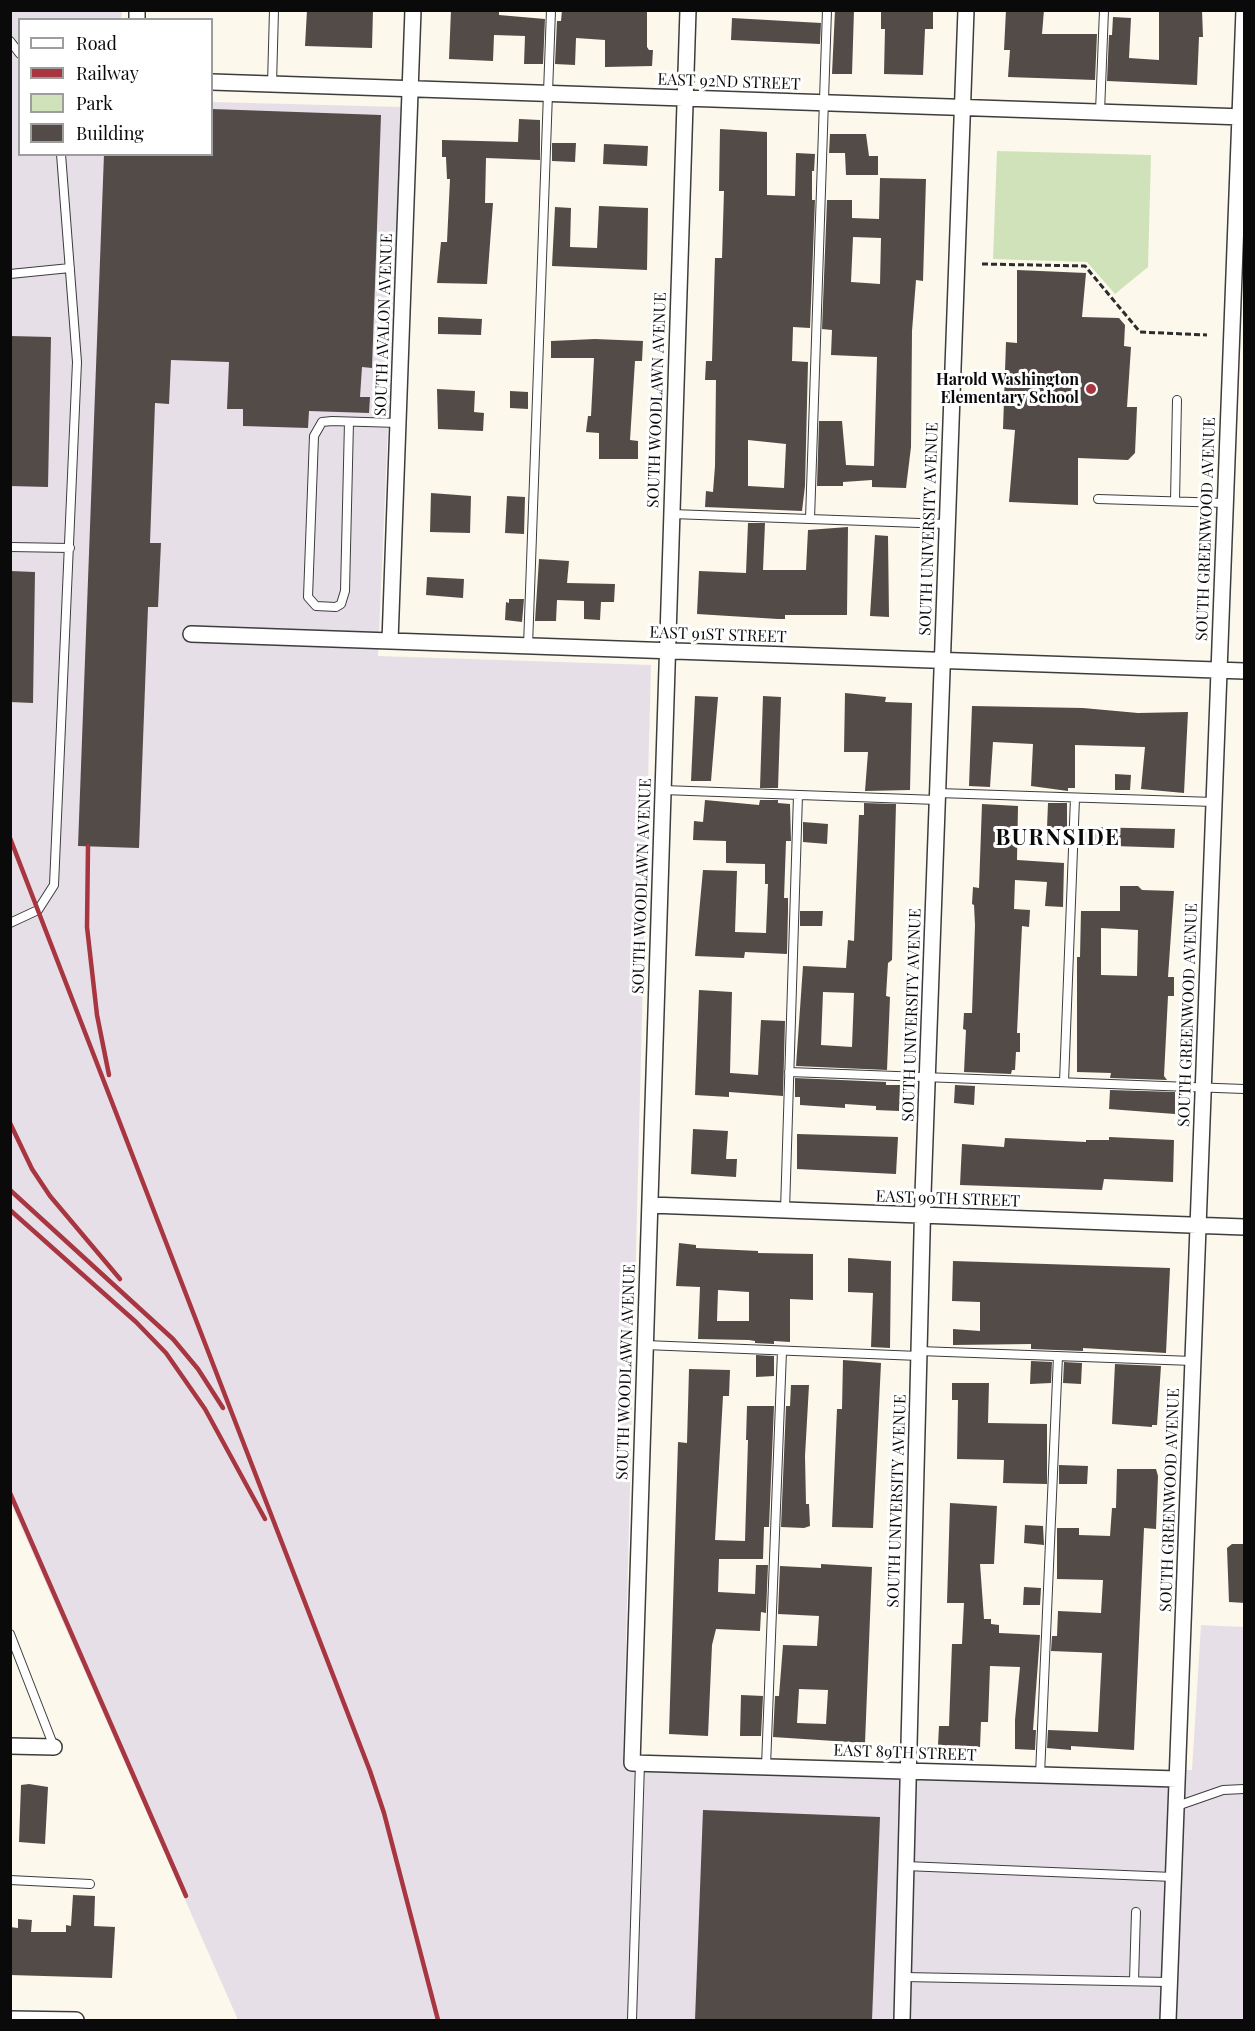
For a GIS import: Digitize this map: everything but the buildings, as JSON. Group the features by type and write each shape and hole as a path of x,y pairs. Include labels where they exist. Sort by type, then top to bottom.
{"street":[{"name":"SOUTH AVALON AVENUE","path":"390,641 413,10"},
{"name":"SOUTH WOODLAWN AVENUE","path":"636,1763 645,1345 688,10"},
{"name":"SOUTH UNIVERSITY AVENUE","path":"902,2020 922,1216 966,10"},
{"name":"SOUTH GREENWOOD AVENUE","path":"1168,2020 1242,117 1244,10"},
{"name":"EAST 92ND STREET","path":"213,82 1242,117"},
{"name":"EAST 91ST STREET","path":"191,634 1245,671"},
{"name":"EAST 90TH STREET","path":"650,1205 1245,1227"},
{"path":"10,1746 54,1747"},
{"name":"EAST 89TH STREET","path":"636,1763 1177,1779"},
{"path":"10,2019 76,2020"}],"lane":[{"path":"272,84 274,10"},
{"path":"528,646 551,10"},
{"path":"810,519 827,10"},
{"path":"1100,112 1104,10"},
{"path":"10,923 38,910 54,885 77,362 61,156"},
{"path":"10,274 70,268"},
{"path":"1175,501 1177,400"},
{"path":"349,422 345,591 341,604 336,607 316,606 308,597 314,435 322,422 349,422 398,423"},
{"path":"1098,500 1226,503"},
{"path":"672,514 947,524"},
{"path":"10,547 70,548"},
{"path":"663,790 798,795 1214,801"},
{"path":"785,1210 798,795"},
{"path":"1064,1082 1075,798"},
{"path":"789,1072 1245,1089"},
{"path":"645,1345 782,1351 1193,1361"},
{"path":"766,1766 782,1351"},
{"path":"1040,1775 1058,1356"},
{"path":"10,1634 54,1747"},
{"path":"632,2020 636,1763"},
{"path":"1176,1806 1223,1790 1245,1790"},
{"path":"905,1866 1173,1877"},
{"path":"10,1880 90,1884"},
{"path":"1134,1982 1136,1912"},
{"path":"903,1977 1169,1982"}],"path":[{"path":"982,264 1084,266 1140,332 1207,335"}],"shaded area":[{"path":"10,11 122,11 121,18 18,18 18,156 213,156 213,102 402,107 378,656 651,665 623,1760 1192,1770 1201,1625 1244,1627 1244,2020 238,2020 11,1504"}],"green space":[{"path":"997,151 1151,155 1148,267 1115,294 1087,262 993,259"}],"railway":[{"path":"10,838 370,1771 384,1813 438,2020"},
{"path":"88,846 87,927 97,1015 109,1075"},
{"path":"10,1123 32,1169 50,1196 120,1279"},
{"path":"10,1190 173,1339 198,1369 223,1408"},
{"path":"10,1210 136,1322 166,1353 205,1409 265,1519"},
{"path":"10,1493 186,1896"}],"place":[{"name":"Harold Washington Elementary School","path":"1091,389"}],"district":[{"name":"BURNSIDE","path":"1058,838"}]}
